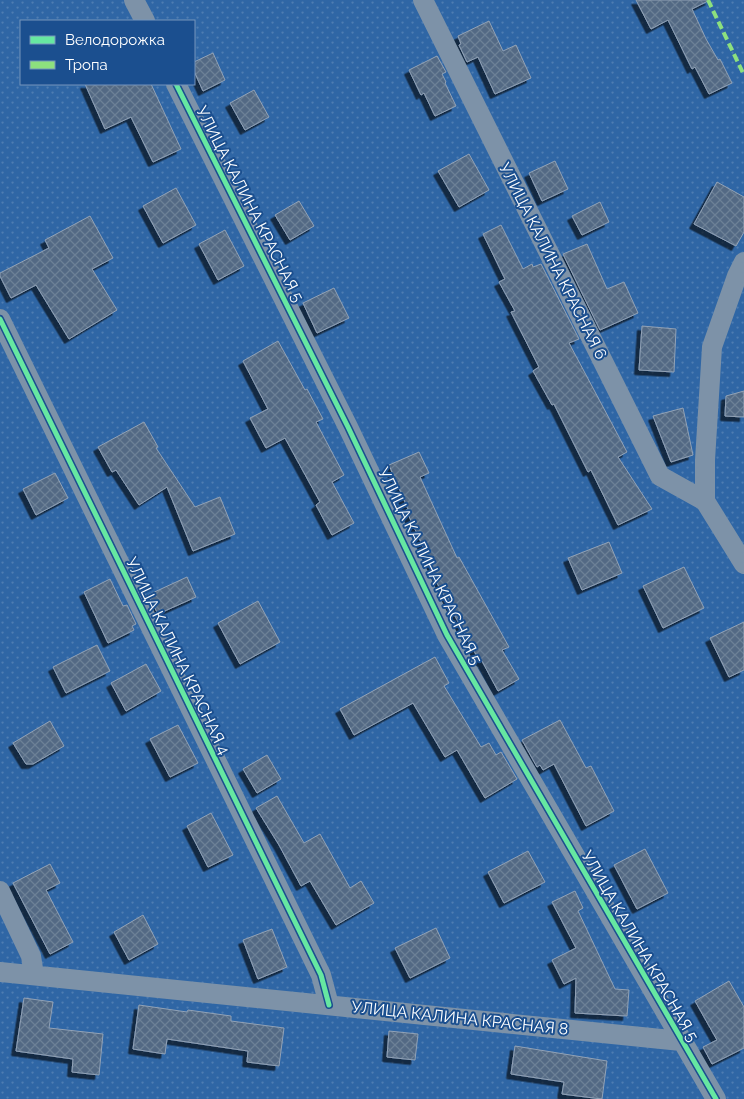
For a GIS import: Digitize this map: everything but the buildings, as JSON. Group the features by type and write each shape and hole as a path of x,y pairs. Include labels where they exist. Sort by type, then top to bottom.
{"street":[{"path":"134,0 144,20"},
{"name":"УЛИЦА КАЛИНА КРАСНАЯ 6","path":"423,0 660,476 705,501 744,564"},
{"name":"УЛИЦА КАЛИНА КРАСНАЯ 5","path":"177,85 348,427 446,635 716,1099"},
{"path":"705,501 705,460 712,347 737,276 744,262"},
{"name":"УЛИЦА КАЛИНА КРАСНАЯ 4","path":"0,319 321,976 328,1005"},
{"path":"0,891 31,956 34,975"},
{"name":"УЛИЦА КАЛИНА КРАСНАЯ 8","path":"0,972 681,1041"}],"shaded area":[{"path":"0,0 744,0 744,1099 0,1099"}],"marked path":[{"path":"708,0 744,75"}],"cycle path":[{"path":"177,85 348,427 447,635 716,1099"},
{"path":"0,319 321,975 329,1005"}]}
